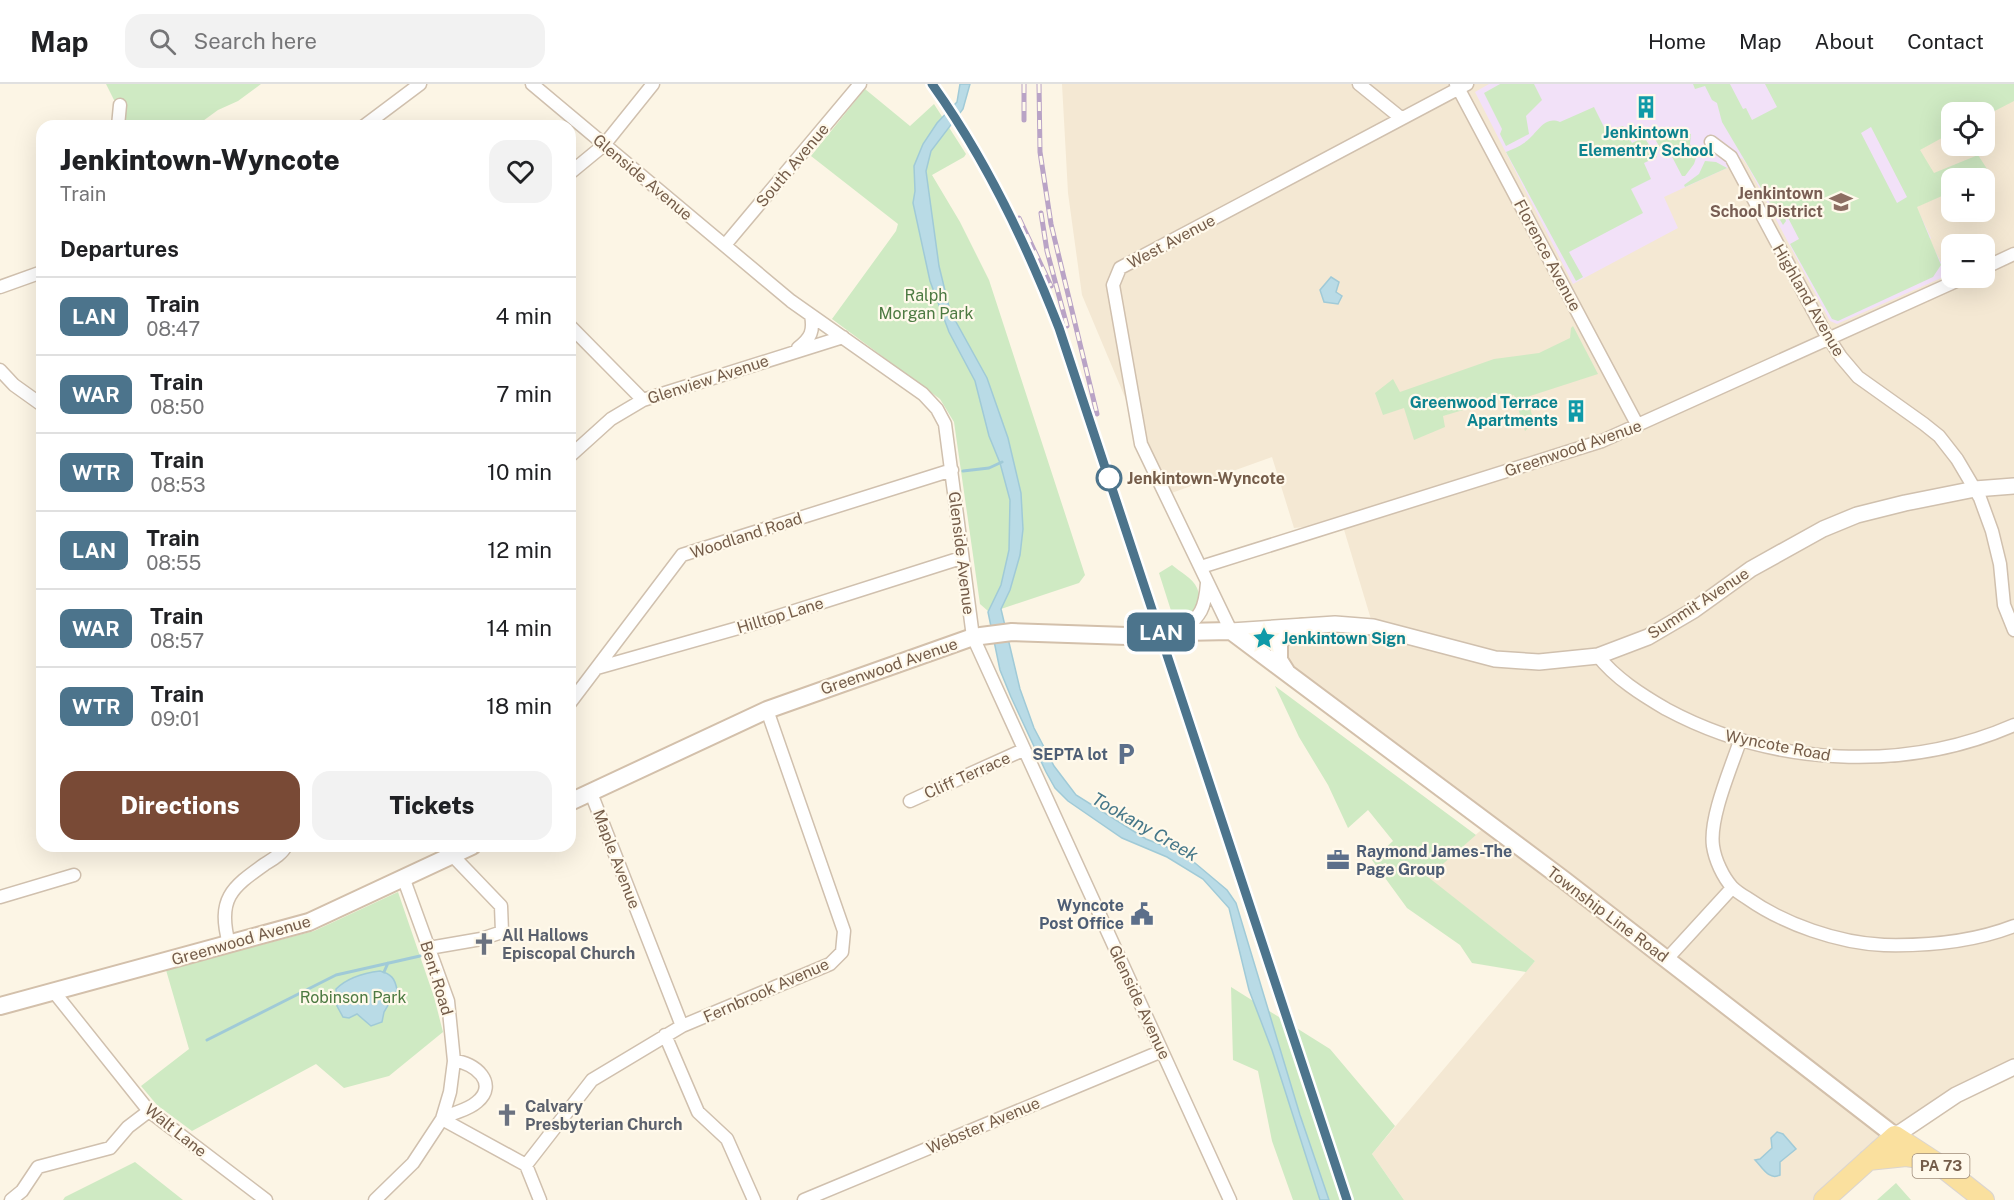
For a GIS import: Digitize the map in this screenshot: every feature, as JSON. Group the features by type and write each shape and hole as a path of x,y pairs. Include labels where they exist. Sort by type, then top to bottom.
{"main road":[{"path":"1286,671 1280,660 1279,643 1287,632 1303,627"},
{"name":"Greenwood Avenue","path":"576,799 767,710 973,637 1012,632 1127,636 1230,630"},
{"name":"Township Line Road","path":"1230,630 1667,959 1895,1136 1931,1159 1984,1200"},
{"name":"Greenwood Avenue","path":"0,1006 309,922 459,852"},
{"path":"1824,1200 1895,1136"},
{"path":"1868,1160 1906,1156 1931,1159"}],"street":[{"path":"372,120 420,84"},
{"name":"Glenside Avenue","path":"532,84 574,120"},
{"path":"576,168 604,145 653,84"},
{"name":"South Avenue","path":"725,245 860,84"},
{"path":"1359,84 1401,118"},
{"name":"West Avenue","path":"1230,630 1202,567 1141,444 1113,285 1120,268 1461,85"},
{"name":"Florence Avenue","path":"1461,85 1638,426"},
{"path":"119,120 120,105"},
{"name":"Glenside Avenue","path":"576,121 791,301 923,394 937,408 945,424 973,637 1230,1200"},
{"name":"Highland Avenue","path":"1711,142 1731,158 1829,340 1841,357 1858,377 1900,405 1939,436 1957,459 1980,498 1992,531 2000,564 2004,605 2014,630"},
{"path":"1995,263 2014,254"},
{"path":"0,287 36,274"},
{"name":"Greenwood Avenue","path":"1202,567 1588,446 1638,426 1941,288"},
{"name":"Glenview Avenue","path":"792,352 811,335 813,325 811,315"},
{"path":"576,332 643,400"},
{"name":"Glenview Avenue","path":"576,450 610,419 643,400 843,337"},
{"path":"0,370 14,385 36,401"},
{"name":"Woodland Road","path":"576,695 682,555 952,470"},
{"name":"Summit Avenue","path":"1230,630 1335,624 1373,627 1495,659 1539,662 1598,656 1648,637 1694,610 1751,569 1814,533 1857,515 1975,489 2014,486"},
{"name":"Hilltop Lane","path":"597,668 763,621 961,558"},
{"path":"1182,632 1203,609 1207,581"},
{"name":"Wyncote Road","path":"1598,656 1607,667 1660,705 1688,720 1740,741 1830,757 1875,757 1935,750 1972,741 2014,725"},
{"name":"Fernbrook Avenue","path":"526,1165 592,1080 682,1026 830,964 842,952 844,931 767,710"},
{"path":"1740,741 1716,816 1712,837 1716,859 1732,888 1770,913 1793,923 1842,938 1881,945 1956,941 1976,938 2014,926"},
{"name":"Cliff Terrace","path":"910,801 1023,750"},
{"name":"Maple Avenue","path":"591,793 682,1026"},
{"path":"229,944 224,916 230,895 239,881 281,852"},
{"path":"429,948 483,939 502,932 501,906 452,855"},
{"path":"0,897 74,875"},
{"name":"Bent Road","path":"375,1200 413,1163 442,1119 450,1092 454,1061 448,1001 403,877"},
{"path":"1667,959 1732,888"},
{"name":"Walt Lane","path":"54,992 149,1111 266,1200"},
{"path":"665,1035 698,1112 727,1139 754,1200"},
{"name":"Webster Avenue","path":"804,1200 1162,1051"},
{"path":"442,1119 473,1106 484,1092 483,1076 479,1071 454,1061"},
{"path":"1895,1136 1956,1095 2014,1067"},
{"path":"11,1200 22,1191 38,1167 110,1148 128,1127 149,1111"},
{"path":"442,1119 526,1165 540,1200"}],"shaded area":[{"path":"1062,84 2014,84 2014,1067 1956,1095 1824,1200 1404,1200 1372,1154 1535,961 1427,877 1487,825 1286,671 1283,636 1373,626 1342,523 1294,528 1272,457 1166,495 1082,295 1068,193"},
{"name":"Jenkintown School District","path":"1489,84 2014,84 1995,102 1941,102 1941,122 1895,162 1941,262 1941,278 1837,324 1830,321 1742,158 1727,168 1664,197 1678,228 1573,284 1475,92"}],"green space":[{"path":"106,84 261,84 238,101 218,110 204,120 124,120"},
{"path":"1500,84 1534,84 1542,100 1526,116 1529,134 1506,146 1500,134 1502,129 1484,93"},
{"path":"1693,84 1730,84 1743,109 1746,108 1752,120 1777,107 1765,84 2014,84 2014,101 1995,111 1995,102 1941,102 1941,138 1920,150 1934,173 1941,170 1941,196 1917,207 1941,265 1933,277 1838,321 1832,319 1790,244 1799,239 1784,210 1782,211 1786,221 1783,225 1722,122 1717,103 1712,100 1705,86 1695,89","holes":["1871,127 1907,197 1897,203 1861,133"]},
{"name":"Ralph Morgan Park","path":"865,89 910,126 934,104 966,154 932,175 960,222 989,280 1085,575 1079,583 1001,609 988,611 980,604 954,422 940,399 832,319 896,231 898,224 811,156"},
{"path":"1594,107 1604,127 1612,129 1623,126 1632,143 1644,137 1657,157 1644,163 1651,179 1631,189 1643,213 1569,252 1583,277 1576,281 1506,152 1529,140 1545,123 1560,122"},
{"path":"1673,130 1691,134 1690,144 1696,158 1685,176 1682,176 1669,151 1663,153 1655,139"},
{"path":"1976,156 1979,156 1986,168 1946,168"},
{"path":"1705,161 1716,162 1727,168 1685,187 1684,185 1699,174"},
{"path":"1573,326 1598,374 1527,397 1534,422 1525,431 1514,395 1443,416 1445,427 1414,440 1404,408 1383,415 1375,393 1393,379 1400,392 1494,359 1539,353 1570,338"},
{"path":"1172,565 1193,581 1199,595 1198,606 1191,614 1174,620 1159,573"},
{"path":"1275,686 1476,835 1428,877 1535,961 1526,972 1472,963 1460,945 1407,908 1372,860 1393,841 1368,810 1348,828 1328,785 1299,737"},
{"name":"Robinson Park","path":"398,892 434,997 443,1032 389,1076 344,1088 316,1064 192,1131 157,1105 141,1086 189,1049 166,970 314,931"},
{"path":"1231,987 1330,1049 1395,1126 1372,1154 1404,1200 1293,1200 1272,1141 1258,1071 1233,1060"},
{"path":"135,1162 183,1200 63,1200 65,1197"},
{"path":"1896,1183 1911,1200 1877,1200"}],"water":[{"path":"960,84 970,84 963,109 931,151 926,171 939,266 950,311 987,378 1008,438 1021,493 1023,529 1020,555 1010,590 1001,609 1020,689 1034,728 1054,766 1076,795 1146,839 1172,849 1195,863 1227,890 1236,903 1300,1115 1329,1200 1320,1200 1272,1050 1249,990 1229,908 1203,879 1167,857 1122,838 1068,801 1055,788 1000,670 988,612 1001,585 1009,550 1010,500 1000,463 989,436 975,381 949,332 930,281 913,203 914,166 923,144 937,123 957,102"},
{"path":"1331,277 1339,282 1336,292 1342,296 1338,304 1324,302 1320,290"},
{"path":"380,971 392,977 397,990 384,1012 382,1022 371,1026 357,1014 349,1018 343,1017 337,1006 336,989 356,976"},
{"path":"1777,1132 1783,1134 1796,1149 1780,1162 1780,1175 1772,1176 1755,1160 1760,1159 1772,1148 1771,1138"}],"waterway":[{"path":"963,471 989,468 1002,462"},
{"path":"207,1040 336,975 420,956"},
{"path":"384,972 388,963"}],"railway":[{"path":"932,84 987,171 1032,264 1059,328 1347,1200"},
{"path":"1024,84 1024,120"},
{"path":"1039,84 1040,152 1051,224 1097,414"},
{"path":"1041,213 1047,251 1067,326"},
{"path":"1019,218 1051,286"}],"train":[{"name":"LAN","path":"932,84 986,171 1017,232 1046,295 1072,362 1347,1200"}],"place":[{"name":"Jenkintown Elementry School","path":"1646,107"},
{"name":"Jenkintown School District","path":"1841,202"},
{"name":"Greenwood Terrace Apartments","path":"1576,411"},
{"name":"Jenkintown-Wyncote","path":"1109,478"},
{"name":"Jenkintown Sign","path":"1264,638"},
{"name":"SEPTA lot","path":"1126,754"},
{"name":"Raymond James-The Page Group","path":"1338,860"},
{"name":"Wyncote Post Office","path":"1142,914"},
{"name":"All Hallows Episcopal Church","path":"484,944"},
{"name":"Calvary Presbyterian Church","path":"507,1115"}],"water label":[{"name":"Tookany Creek","path":"1145,827"}]}
